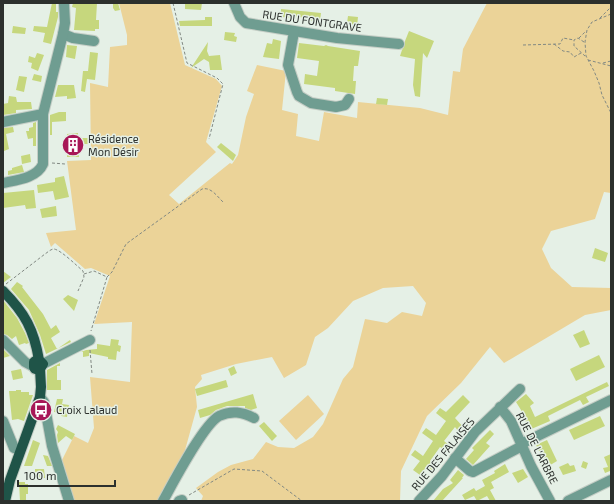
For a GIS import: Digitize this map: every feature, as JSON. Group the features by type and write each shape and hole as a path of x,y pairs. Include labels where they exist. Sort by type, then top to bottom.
{"main road":[{"path":"4,288 28,322 36,342 41,387 40,397 20,450 5,501"}],"street":[{"path":"3,183 36,174 42,168 43,114 63,34 65,23 64,3"},
{"name":"RUE DU FONTGRAVE","path":"234,3 240,17 246,23 337,38 399,44"},
{"path":"294,32 288,64 299,96 311,103 336,107 345,105 348,99"},
{"path":"63,34 73,38 94,41"},
{"path":"3,122 43,114"},
{"path":"3,340 25,362 39,365 90,340"},
{"name":"RUE DES FALAISES","path":"419,501 442,476 475,432 520,389"},
{"path":"40,397 44,402 52,446 70,501"},
{"path":"455,458 472,472 611,400"},
{"name":"RUE DE L'ARBRE","path":"500,407 511,421 531,466 550,501"},
{"path":"163,501 211,422 220,416 236,412 242,412 254,418"},
{"path":"3,421 14,448 20,450"},
{"path":"568,501 611,480"}],"path":[{"path":"172,3 187,63 217,78 223,84 209,139"},
{"path":"600,18 611,7"},
{"path":"523,45 560,44 563,38 574,40 587,30 592,22 611,14"},
{"path":"587,30 585,42 586,56 594,71 602,95 611,113"},
{"path":"578,38 585,42"},
{"path":"574,40 574,46 586,56"},
{"path":"553,44 563,51 570,52 574,57 582,53"},
{"path":"588,60 611,66"},
{"path":"602,64 611,61"},
{"path":"43,164 66,164"},
{"path":"92,374 90,340 92,326 107,277 112,272 126,244 202,188 211,189 222,202"},
{"path":"4,288 50,250 55,249 61,252 84,274"},
{"path":"84,274 94,271 107,277"},
{"path":"78,291 84,274"},
{"path":"181,500 234,468 262,471 302,501"}],"shaded area":[{"path":"119,3 170,3 185,65 216,79 222,86 206,142 216,152 169,195 179,204 230,163 232,164 238,155 246,117 254,94 247,91 257,65 286,71 282,110 298,114 296,136 319,141 324,112 357,118 358,102 420,108 448,115 453,71 460,72 463,49 487,3 611,3 611,193 604,192 595,219 551,231 542,249 551,268 572,287 611,288 611,310 585,315 504,363 490,347 461,383 427,416 401,471 400,501 201,501 203,496 196,488 218,472 231,465 253,459 266,442 278,447 294,448 313,437 323,424 343,379 353,367 365,319 387,323 402,312 422,316 426,303 413,286 383,288 353,301 328,328 315,337 306,365 284,378 272,357 236,364 201,375 202,379 195,387 197,407 182,461 159,501 73,501 60,464 74,436 88,443 94,428 90,377 130,382 132,322 94,324 110,276 91,268 85,269 55,243 51,247 46,233 76,230 67,161 91,160 90,83 108,87 110,47 127,45 127,35"},
{"path":"308,395 324,414 296,440 279,421"}],"building":[{"path":"52,3 56,3 56,12 58,12 58,17 51,44 43,42 45,33 33,31 34,26 47,27"},
{"path":"73,3 97,3 96,20 99,20 99,29 95,29 95,31 74,30 76,8 72,7"},
{"path":"113,3 118,3 120,10 115,11 113,8"},
{"path":"185,3 202,3 201,10 185,9"},
{"path":"281,9 321,13 320,21 305,20 305,18 294,16 293,18 281,17"},
{"path":"348,16 358,17 357,26 347,23"},
{"path":"205,17 212,17 212,26 180,26 179,21 205,20"},
{"path":"13,26 26,28 25,34 12,33"},
{"path":"409,31 434,41 427,58 423,53 420,97 415,96 413,85 415,59 400,56"},
{"path":"225,32 235,33 234,36 237,37 236,42 224,40"},
{"path":"273,39 281,41 279,59 263,57 267,43 272,44"},
{"path":"208,42 207,51 209,56 220,55 222,70 210,70 209,62 204,59 191,68"},
{"path":"299,43 326,45 360,51 358,66 354,66 353,81 356,81 355,94 335,91 335,88 304,84 305,74 317,76 319,61 297,58"},
{"path":"67,45 77,46 75,59 66,57"},
{"path":"90,52 98,53 95,80 87,79 85,92 81,91 83,71 88,71"},
{"path":"37,53 44,55 38,71 31,68 32,63 28,62 29,56 35,58"},
{"path":"34,74 42,76 41,82 32,80"},
{"path":"19,76 27,77 24,92 16,90"},
{"path":"58,85 74,85 76,98 67,99 67,96 55,97"},
{"path":"9,96 16,97 17,102 31,102 32,109 16,110 16,113 3,115 3,104 8,103"},
{"path":"377,98 388,99 387,105 376,104"},
{"path":"59,112 66,112 66,121 52,122 52,135 50,135 50,115"},
{"path":"36,122 36,146 33,146 33,138 28,139 26,131 29,131 29,128 33,127 33,123"},
{"path":"13,127 14,132 6,134 9,149 4,151 3,128"},
{"name":"Résidence Mon Désir","path":"78,133 78,138 89,138 89,144 78,144 79,157 67,157 67,134"},
{"path":"221,143 236,155 233,161 217,147"},
{"path":"30,154 31,162 22,164 21,156"},
{"path":"22,165 24,172 8,175 8,171 12,170 12,168"},
{"path":"64,176 69,197 55,200 53,191 38,193 37,185 55,182 55,178"},
{"path":"34,190 36,208 26,209 25,205 3,208 3,193"},
{"path":"56,206 57,216 42,218 40,209"},
{"path":"595,248 608,253 605,262 592,258"},
{"path":"3,271 11,277 3,283"},
{"path":"17,282 23,286 22,287 43,314 51,329 56,325 60,332 51,338 57,349 46,354 40,335 29,310 11,289"},
{"path":"68,295 78,300 74,311 63,299"},
{"path":"3,300 17,318 29,343 19,345 16,336 12,339 3,334"},
{"path":"584,330 590,344 580,348 573,335"},
{"path":"111,339 119,340 118,345 121,346 120,352 117,351 116,360 89,353 89,356 83,357 83,352 81,352 97,349 97,344 110,346"},
{"path":"70,340 71,342 58,348"},
{"path":"3,349 10,356 3,358"},
{"path":"599,355 605,367 576,381 570,369"},
{"path":"60,363 60,366 57,366 57,380 61,380 61,390 47,390 47,370"},
{"path":"234,366 237,373 231,376 228,369"},
{"path":"21,369 23,378 13,380 11,371"},
{"path":"226,380 228,387 197,396 195,389"},
{"path":"607,382 609,386 586,397 589,402 583,405 580,400 548,416 550,421 529,430 516,402 526,394 534,403 530,406 535,417"},
{"path":"21,390 21,392 29,392 29,395 33,395 24,421 18,419 12,420 9,391"},
{"path":"253,394 257,408 251,410 245,408 245,406 227,406 216,410 210,415 200,418 198,410"},
{"path":"463,395 470,402 455,418 464,428 459,432 455,427 444,441 450,446 446,451 440,447 430,461 436,465 432,471 427,466 420,475 413,470 420,461 411,455 415,450 423,456 433,441 422,433 426,428 436,435 446,421 436,413 440,408 446,412"},
{"path":"57,399 63,399 62,404 69,405 67,417 61,416 61,413 54,412"},
{"path":"600,416 605,426 574,440 569,430"},
{"path":"264,422 277,436 272,441 259,426"},
{"path":"58,425 75,434 72,440 66,436 58,443 58,432 56,429"},
{"path":"490,430 494,434 486,443 490,446 473,465 466,459 474,450 472,448"},
{"path":"33,440 40,443 32,466 24,466"},
{"path":"547,440 557,461 547,467 536,445"},
{"path":"611,454 611,473 610,471 605,473 603,468 608,467 604,457"},
{"path":"43,455 48,456 52,466 47,466"},
{"path":"583,461 588,463 586,469 581,467"},
{"path":"568,463 570,466 574,465 576,471 563,475 559,467"},
{"path":"505,464 509,472 491,482 494,488 490,490 496,501 490,501 487,496 477,501 474,496 465,500 462,495 474,488 476,491 485,486 482,480 495,473 494,471"},
{"path":"35,469 44,469 45,478 35,478"},
{"path":"523,469 528,477 518,483 512,473"},
{"path":"458,470 464,475 463,478 442,501 433,501 443,489 453,483 450,480"},
{"path":"19,482 25,482 25,484 28,484 26,501 20,501"}],"place":[{"name":"Résidence Mon Désir","path":"73,145"},
{"name":"Croix Lalaud","path":"41,410"}]}
